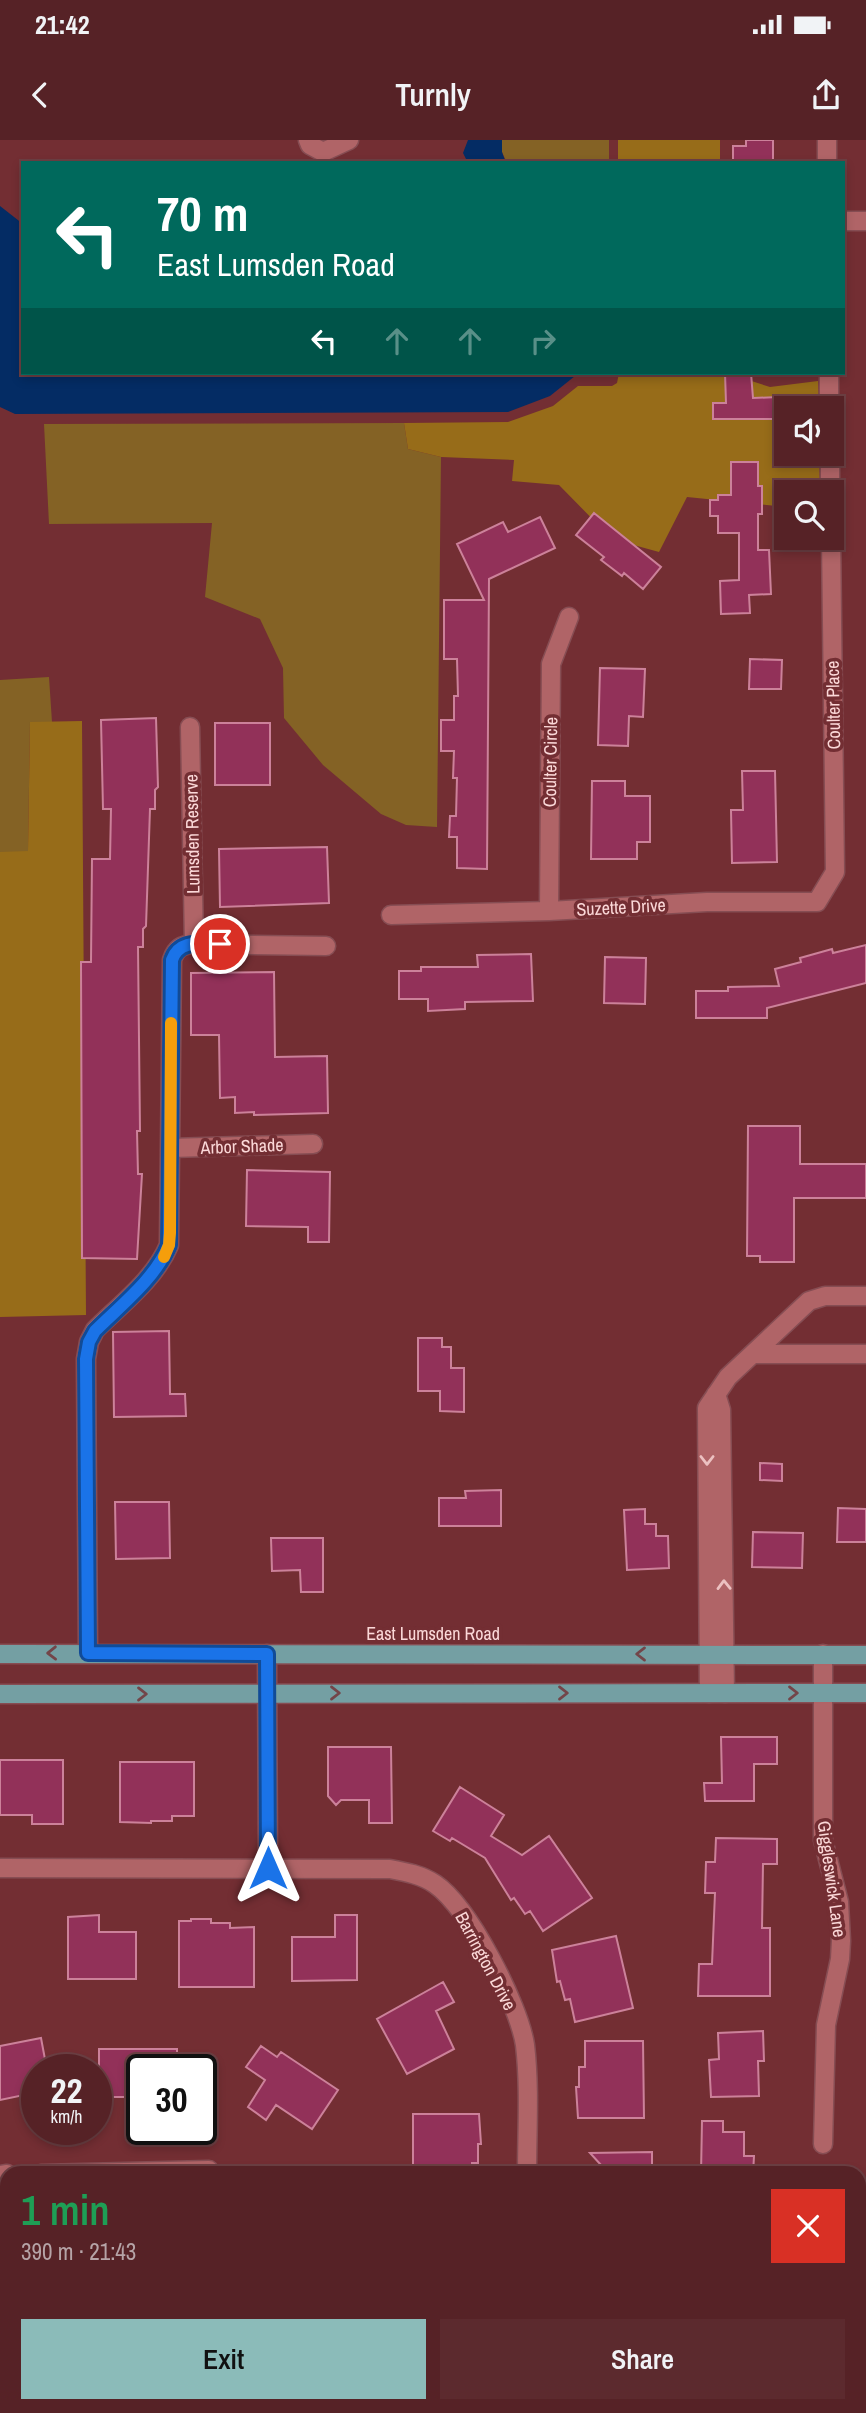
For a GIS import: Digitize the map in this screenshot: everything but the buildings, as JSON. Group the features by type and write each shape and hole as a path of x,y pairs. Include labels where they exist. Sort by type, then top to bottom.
{"main road":[{"name":"East Lumsden Road","path":"0,1654 866,1654"},
{"path":"0,1694 866,1693"}],"street":[{"path":"307,140 310,145 323,152 349,140"},
{"path":"827,140 827,161"},
{"path":"845,220 866,221"},
{"path":"829,375 829,396"},
{"name":"Coulter Place","path":"831,550 835,872"},
{"name":"Coulter Circle","path":"549,911 551,664 569,617"},
{"name":"Lumsden Reserve","path":"190,727 194,944"},
{"name":"Suzette Drive","path":"391,915 549,911 706,902 817,902 835,872"},
{"path":"88,1653 86,1359 89,1342 95,1331 153,1273 164,1259 169,1245 172,960 175,950 183,945 194,944 326,946"},
{"name":"Arbor Shade","path":"171,1148 313,1144"},
{"path":"717,1693 721,1410 716,1394 728,1377 809,1301 817,1297 866,1296"},
{"path":"753,1354 866,1354"},
{"path":"267,1654 268,1868"},
{"name":"Giggleswick Lane","path":"822,2144 825,2025 840,1959 841,1921 823,1840 823,1654"},
{"name":"Barrington Drive","path":"0,1868 390,1869 416,1874 436,1884 468,1921 508,1993 524,2044 527,2166"}],"shaded area":[{"path":"502,140 609,140 609,161 506,161 502,152"},
{"path":"618,140 720,140 720,161 618,161"},
{"path":"619,375 741,375 742,378 770,387 818,381 819,396 774,396 774,466 819,466 820,480 774,480 774,506 687,497 659,552 612,539 559,485 512,481 514,460 441,457 408,449 404,423 508,422 553,406 578,386 612,386 617,383"},
{"path":"404,423 408,449 441,457 437,827 406,825 381,814 323,765 284,718 283,668 260,619 205,597 212,523 49,524 44,424"},
{"path":"49,677 52,722 30,722 28,852 0,852 0,680"},
{"path":"82,721 86,1315 0,1317 0,852 28,851 30,722"}],"water":[{"path":"468,140 502,140 505,161 467,161 463,153"},
{"path":"0,206 21,222 21,375 575,375 550,396 508,412 15,414 0,407"}],"slow traffic":[{"path":"164,1257 170,1233 171,1023"}],"route":[{"path":"220,944 183,945 175,950 172,960 169,1245 164,1259 153,1273 95,1331 89,1342 86,1359 88,1653 267,1654 268,1868"}]}
